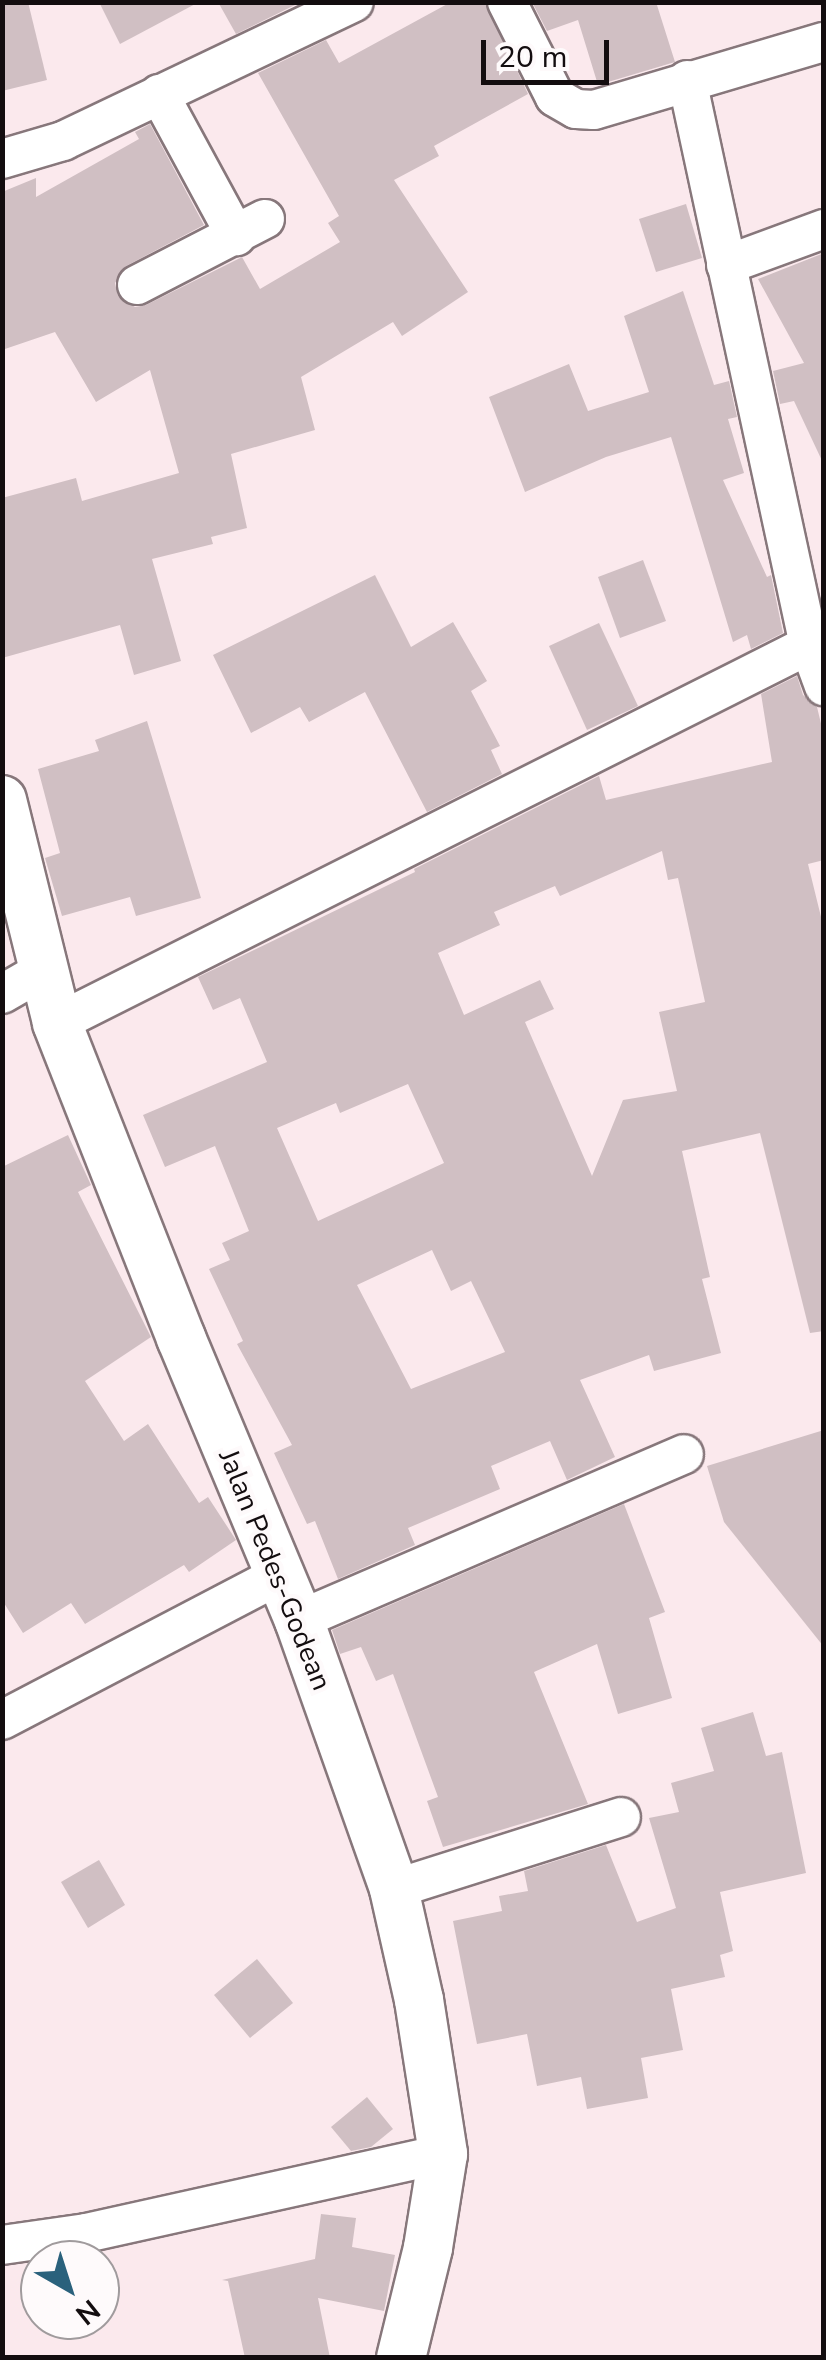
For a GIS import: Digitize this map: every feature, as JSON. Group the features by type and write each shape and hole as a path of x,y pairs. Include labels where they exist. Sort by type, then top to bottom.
{"street":[{"path":"2,158 63,141 354,2"},
{"path":"507,2 555,97 576,109 594,110 824,42"},
{"path":"687,80 809,644 824,686"},
{"path":"137,285 251,228 160,94"},
{"path":"726,265 824,229"},
{"path":"56,1023 558,770 604,751 809,644"},
{"name":"Jalan Pedes-Godean","path":"2,800 22,982 56,1023 299,1620 394,1889 419,2000 443,2154 428,2248 401,2358"},
{"path":"299,1620 684,1454"},
{"path":"2,1720 278,1576"},
{"path":"394,1889 621,1817"},
{"path":"2,2244 86,2233 443,2154"}],"building":[{"path":"2,2 28,2 47,80 2,91"},
{"path":"99,2 199,2 120,44"},
{"path":"218,2 301,2 236,34"},
{"path":"451,2 485,2 528,94 434,146 439,156 394,180 468,292 402,336 393,322 301,377 315,430 231,454 247,528 211,537 213,544 152,559 181,661 134,675 120,625 2,658 2,498 76,478 82,501 179,473 150,370 96,402 55,332 2,350 2,192 36,178 36,197 139,139 135,132 150,124 204,225 126,266 115,283 118,296 135,307 146,305 242,257 260,289 340,242 328,223 339,216 258,73 326,40 339,63"},
{"path":"532,2 656,2 675,62 598,85 578,20 547,31"},
{"path":"686,204 702,258 656,272 639,219"},
{"path":"824,253 824,465 794,401 780,404 773,371 804,363 758,279"},
{"path":"683,291 714,385 729,381 737,417 728,419 744,473 723,480 767,577 771,575 783,633 751,649 747,635 733,642 671,437 606,457 525,492 489,397 569,364 588,411 649,392 624,316"},
{"path":"643,560 666,621 620,638 598,577"},
{"path":"375,575 411,647 453,622 487,681 471,691 500,746 491,750 502,774 427,812 365,692 309,722 300,707 251,733 213,655"},
{"path":"599,623 638,706 587,730 549,646"},
{"path":"797,676 803,695 817,707 824,736 824,860 808,864 824,929 824,1331 810,1333 760,1133 682,1151 710,1277 702,1279 721,1353 654,1371 649,1355 580,1380 615,1457 567,1480 550,1441 491,1466 500,1489 408,1528 415,1545 338,1579 315,1521 307,1524 274,1453 292,1445 237,1344 243,1341 209,1269 230,1260 222,1243 249,1231 215,1146 165,1167 143,1115 267,1062 240,998 213,1010 198,977 415,872 414,869 599,776 606,800 772,762 761,694","holes":["662,851 668,880 678,878 705,1002 659,1012 677,1091 623,1100 592,1176 525,1022 554,1009 540,980 464,1015 438,953 500,925 494,912 555,886 560,896","408,1084 444,1163 318,1221 277,1128 336,1103 340,1113","432,1250 451,1291 471,1281 505,1352 411,1389 357,1285"]},
{"path":"147,721 201,898 136,916 130,897 62,916 45,858 60,853 38,769 99,751 95,740"},
{"path":"68,1135 91,1185 78,1192 151,1337 85,1381 124,1441 148,1424 199,1503 208,1497 236,1540 189,1572 184,1565 85,1624 71,1603 23,1633 2,1600 2,1167"},
{"path":"824,1430 824,1647 724,1522 707,1466"},
{"path":"624,1504 665,1612 649,1618 672,1698 618,1714 597,1644 534,1672 588,1804 443,1847 427,1801 438,1797 393,1674 376,1681 361,1647 340,1654 332,1630"},
{"path":"753,1712 766,1756 782,1752 806,1873 720,1892 733,1951 720,1955 725,1977 671,1989 683,2050 641,2058 648,2098 587,2109 581,2077 537,2086 527,2034 477,2044 453,1921 502,1911 499,1896 528,1891 524,1871 606,1845 637,1922 676,1908 649,1818 679,1812 671,1783 714,1771 701,1728"},
{"path":"99,1860 125,1905 88,1928 61,1882"},
{"path":"257,1959 293,2003 250,2038 214,1995"},
{"path":"367,2097 393,2129 371,2147 351,2151 331,2127"},
{"path":"321,2214 356,2218 352,2247 395,2255 384,2311 318,2298 330,2358 245,2358 228,2281 222,2280 315,2259"}]}
